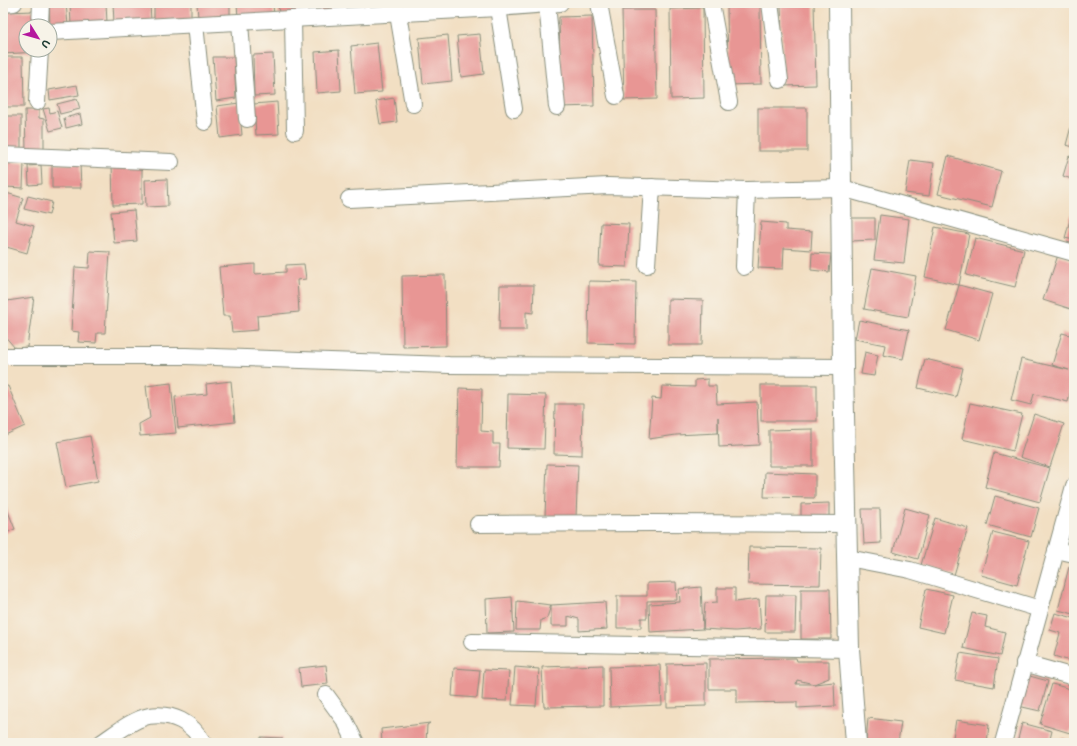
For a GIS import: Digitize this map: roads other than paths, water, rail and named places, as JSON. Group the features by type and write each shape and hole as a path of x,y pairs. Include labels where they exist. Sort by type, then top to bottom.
{"street":[{"path":"3,4 14,3"},
{"path":"40,18 41,3"},
{"path":"599,3 616,96"},
{"path":"711,3 729,102"},
{"path":"770,3 780,80"},
{"path":"839,3 843,367 848,524 849,649 856,743"},
{"path":"58,32 398,14 554,4 557,107"},
{"path":"498,8 514,109"},
{"path":"398,14 413,104"},
{"path":"293,19 295,131"},
{"path":"240,22 247,119"},
{"path":"195,24 205,122"},
{"path":"38,102 40,58"},
{"path":"3,156 171,162"},
{"path":"349,199 601,187 747,190 842,188 1074,254"},
{"path":"647,265 652,187"},
{"path":"744,267 747,190"},
{"path":"3,356 185,356 449,365 843,367"},
{"path":"1003,743 1074,486"},
{"path":"478,524 848,524"},
{"path":"1056,550 1074,554"},
{"path":"848,558 910,570 1040,608"},
{"path":"472,642 849,649"},
{"path":"1024,663 1074,677"},
{"path":"326,695 346,721 356,743"},
{"path":"101,743 136,721 149,716 173,717 195,730 203,743"}]}
